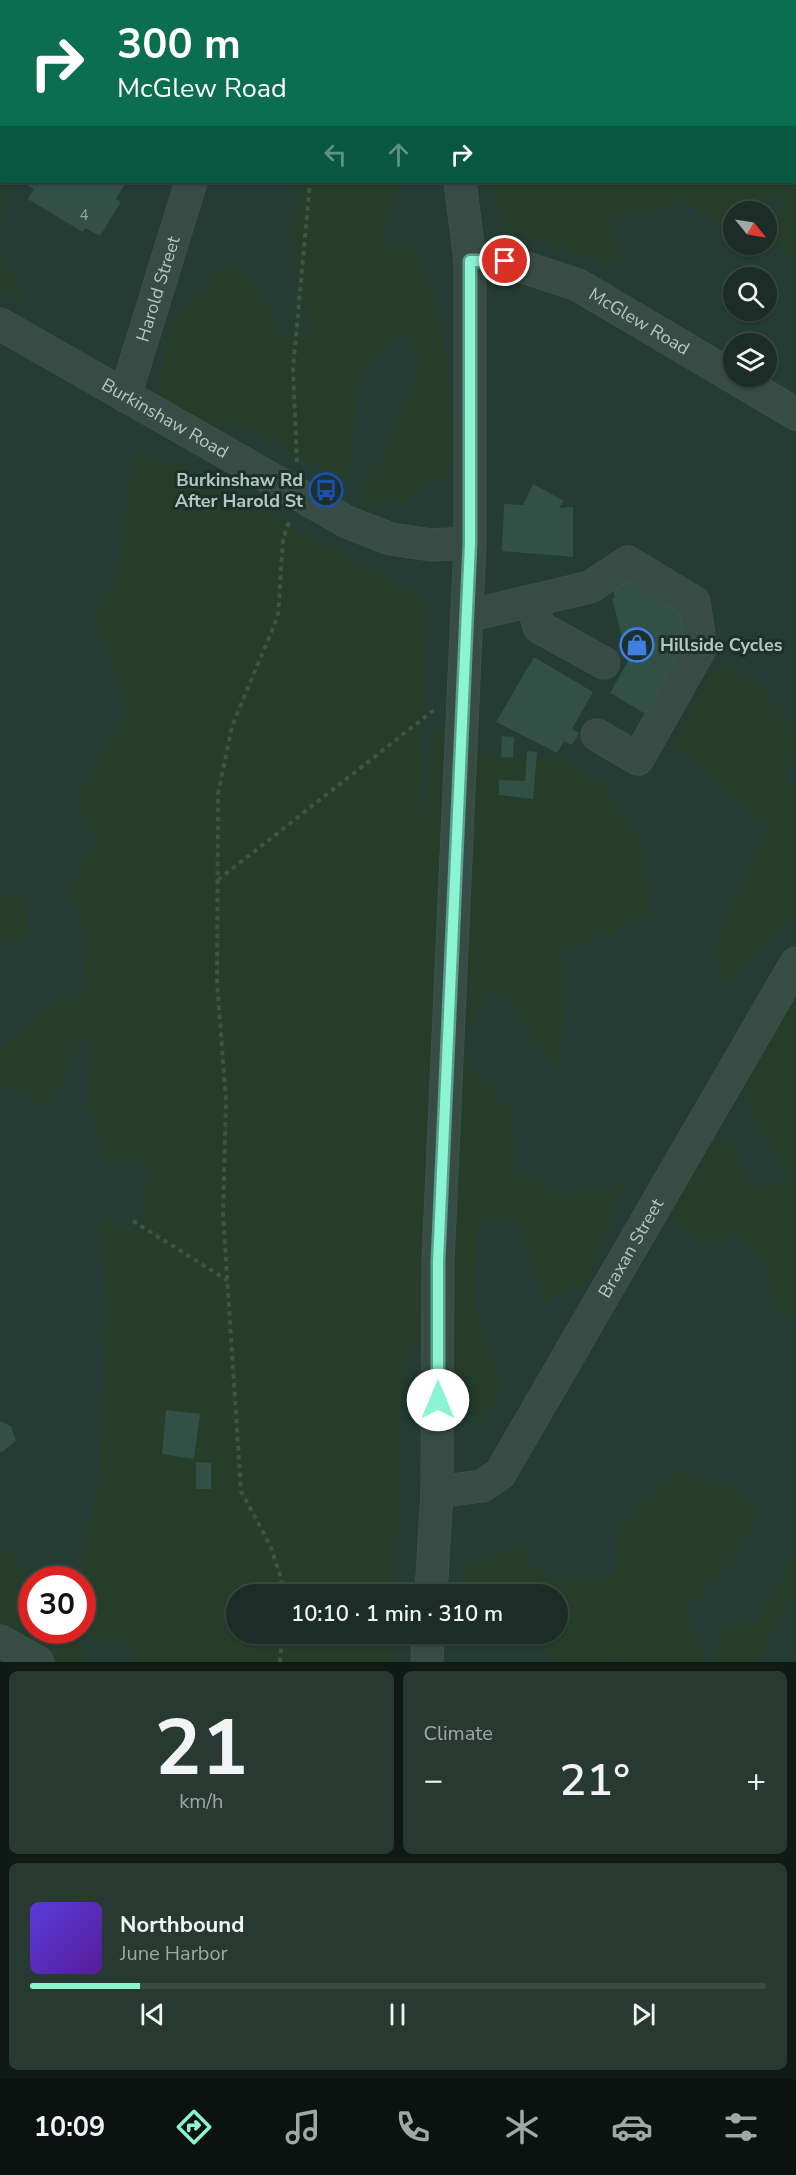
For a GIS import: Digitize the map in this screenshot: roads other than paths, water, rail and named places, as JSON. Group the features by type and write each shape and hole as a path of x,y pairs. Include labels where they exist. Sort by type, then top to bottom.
{"street":[{"name":"Harold Street","path":"125,396 191,183"},
{"path":"432,1584 437,1492 438,1262 470,543 470,261 460,183"},
{"name":"McGlew Road","path":"470,261 505,261 578,285 796,414"},
{"name":"Burkinshaw Road","path":"0,324 347,522 391,539 431,545 470,543"},
{"path":"467,615 590,587 628,562 694,602 701,647 638,759 597,735"},
{"path":"532,601 538,627 604,663"},
{"name":"Braxan Street","path":"437,1492 482,1486 500,1474 796,963"},
{"path":"0,1641 38,1662"},
{"path":"427,1662 428,1644"}],"place":[{"name":"Burkinshaw Rd After Harold St","path":"326,490"},
{"name":"Hillside Cycles","path":"637,645"}]}
